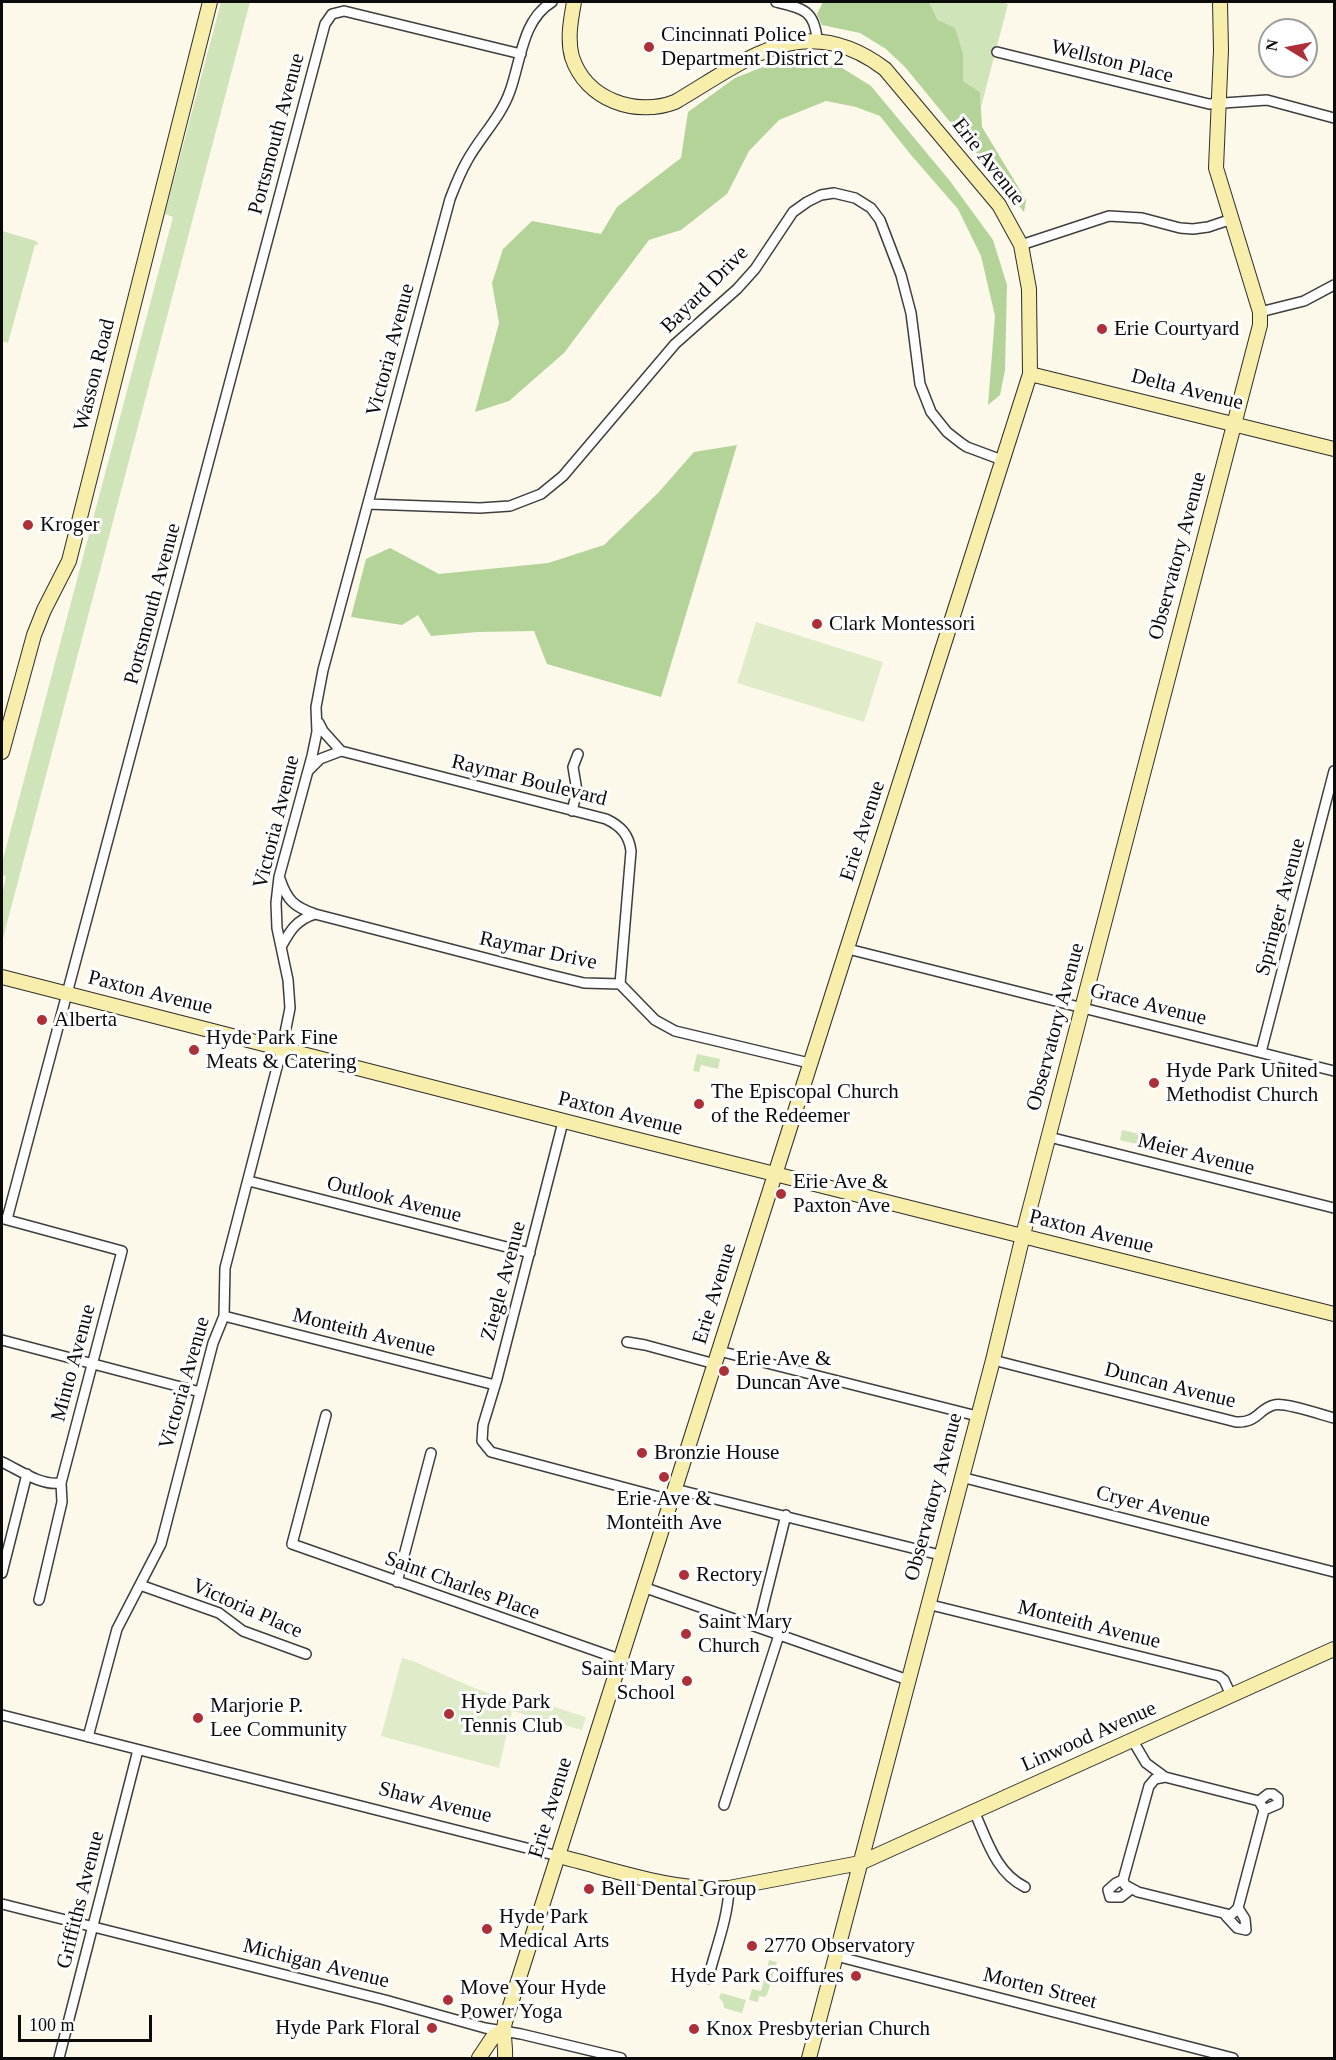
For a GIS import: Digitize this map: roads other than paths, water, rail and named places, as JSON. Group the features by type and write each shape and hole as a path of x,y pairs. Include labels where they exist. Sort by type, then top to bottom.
{"street":[{"name":"Wasson Road","path":"2,752 34,635 69,561 210,2"},
{"name":"Victoria Avenue","path":"88,1737 117,1629 161,1544 213,1343 224,1316 225,1268 249,1181 290,1008 288,980 277,928 276,903 279,877 317,732 316,707 323,670 450,199 467,161 495,120 510,92 534,17 552,2"},
{"name":"Erie Avenue","path":"505,2058 506,2043 503,2030 619,1659 717,1358 809,1063 848,949 1030,374 1029,289 1021,244 999,205 885,69 856,50 832,42 805,40 776,45 669,105 634,107 611,101 586,80 578,68 570,47 574,2"},
{"path":"776,2 802,8 808,12 817,30 818,40"},
{"name":"Observatory Avenue","path":"809,2058 993,1360 1260,325 1260,312 1216,168 1220,2"},
{"name":"Portsmouth Avenue","path":"4,1219 325,24 332,14 347,12 521,54"},
{"name":"Wellston Place","path":"997,52 1209,104 1267,100 1335,118"},
{"name":"Bayard Drive","path":"368,504 480,508 510,506 541,494 554,485 567,471 675,344 737,289 755,269 794,212 821,195 834,193 855,198 871,208 880,220 901,275 911,313 920,384 931,412 947,432 961,443 1002,460"},
{"path":"1021,244 1109,216 1142,218 1193,229 1232,219"},
{"path":"1260,312 1304,301 1335,285"},
{"name":"Delta Avenue","path":"1030,374 1335,449"},
{"path":"308,771 320,759 341,751 323,731 317,720"},
{"name":"Raymar Boulevard","path":"341,751 614,822 626,835 632,851 620,984"},
{"path":"572,811 578,791 573,767 578,754"},
{"name":"Springer Avenue","path":"1262,1052 1335,771"},
{"name":"Raymar Drive","path":"279,877 285,894 291,901 301,909 315,914 546,974 584,982 620,984 655,1020 675,1031 809,1063"},
{"path":"281,947 292,927 303,918 315,914"},
{"name":"Grace Avenue","path":"848,949 1335,1071"},
{"name":"Paxton Avenue","path":"2,976 563,1122 1335,1314"},
{"name":"Ziegle Avenue","path":"563,1122 481,1434 482,1441 486,1449 491,1452 673,1494"},
{"name":"Meier Avenue","path":"1049,1137 1335,1208"},
{"name":"Outlook Avenue","path":"249,1181 530,1253"},
{"name":"Minto Avenue","path":"4,1219 122,1251 61,1483 62,1502 39,1600"},
{"name":"Monteith Avenue","path":"224,1316 495,1385"},
{"path":"2,1340 200,1392"},
{"path":"627,1342 717,1358 977,1416"},
{"name":"Duncan Avenue","path":"993,1360 1236,1422 1251,1420 1268,1407 1281,1404 1335,1418"},
{"name":"Saint Charles Place","path":"326,1415 292,1544 619,1659"},
{"path":"397,1582 431,1453"},
{"path":"2,1462 52,1484 61,1483"},
{"path":"2,1573 27,1474"},
{"name":"Cryer Avenue","path":"961,1478 1335,1572"},
{"path":"673,1494 786,1515 940,1555"},
{"path":"758,1627 786,1515"},
{"name":"Victoria Place","path":"140,1585 219,1613 243,1630 306,1654"},
{"path":"643,1587 908,1680"},
{"name":"Monteith Avenue","path":"927,1604 1219,1676 1224,1680 1231,1695"},
{"path":"724,1805 779,1635"},
{"name":"Linwood Avenue","path":"860,1863 1335,1649"},
{"name":"Shaw Avenue","path":"2,1715 682,1886 729,1888 860,1863"},
{"path":"1133,1741 1146,1763 1165,1777 1262,1805 1238,1908 1233,1914 1226,1916"},
{"name":"Griffiths Avenue","path":"59,2058 138,1750"},
{"path":"1146,1763 1149,1786 1124,1880 1125,1885 1130,1890 1226,1916 1238,1928 1246,1930 1245,1919 1238,1908"},
{"path":"1149,1786 1155,1779 1165,1777"},
{"path":"974,1811 996,1860 1006,1875 1025,1887"},
{"path":"1124,1880 1110,1887 1108,1893 1110,1897 1121,1896 1130,1890"},
{"path":"708,1979 729,1898 729,1888"},
{"name":"Michigan Avenue","path":"2,1904 385,2000 485,2028 503,2030 621,2058"},
{"name":"Morten Street","path":"836,1956 1233,2058"},
{"name":"Erie Avenue","path":"479,2058 493,2037 503,2030"}],"place":[{"name":"Cincinnati Police Department District 2","path":"649,47"},
{"name":"Erie Courtyard","path":"1102,329"},
{"name":"Kroger","path":"28,525"},
{"name":"Clark Montessori","path":"817,624"},
{"name":"Alberta","path":"42,1020"},
{"name":"Hyde Park Fine Meats & Catering","path":"194,1050"},
{"name":"Hyde Park United Methodist Church","path":"1154,1083"},
{"name":"The Episcopal Church of the Redeemer","path":"699,1104"},
{"name":"Erie Ave & Paxton Ave","path":"781,1194"},
{"name":"Erie Ave & Duncan Ave","path":"724,1371"},
{"name":"Bronzie House","path":"642,1453"},
{"name":"Erie Ave & Monteith Ave","path":"664,1477"},
{"name":"Rectory","path":"684,1575"},
{"name":"Saint Mary Church","path":"686,1634"},
{"name":"Saint Mary School","path":"687,1681"},
{"name":"Hyde Park Tennis Club","path":"449,1714"},
{"name":"Marjorie P. Lee Community","path":"198,1718"},
{"name":"Bell Dental Group","path":"589,1889"},
{"name":"Hyde Park Medical Arts","path":"487,1929"},
{"name":"2770 Observatory","path":"752,1946"},
{"name":"Hyde Park Coiffures","path":"856,1976"},
{"name":"Move Your Hyde Power Yoga","path":"448,2000"},
{"name":"Hyde Park Floral","path":"432,2028"},
{"name":"Knox Presbyterian Church","path":"694,2029"}]}
